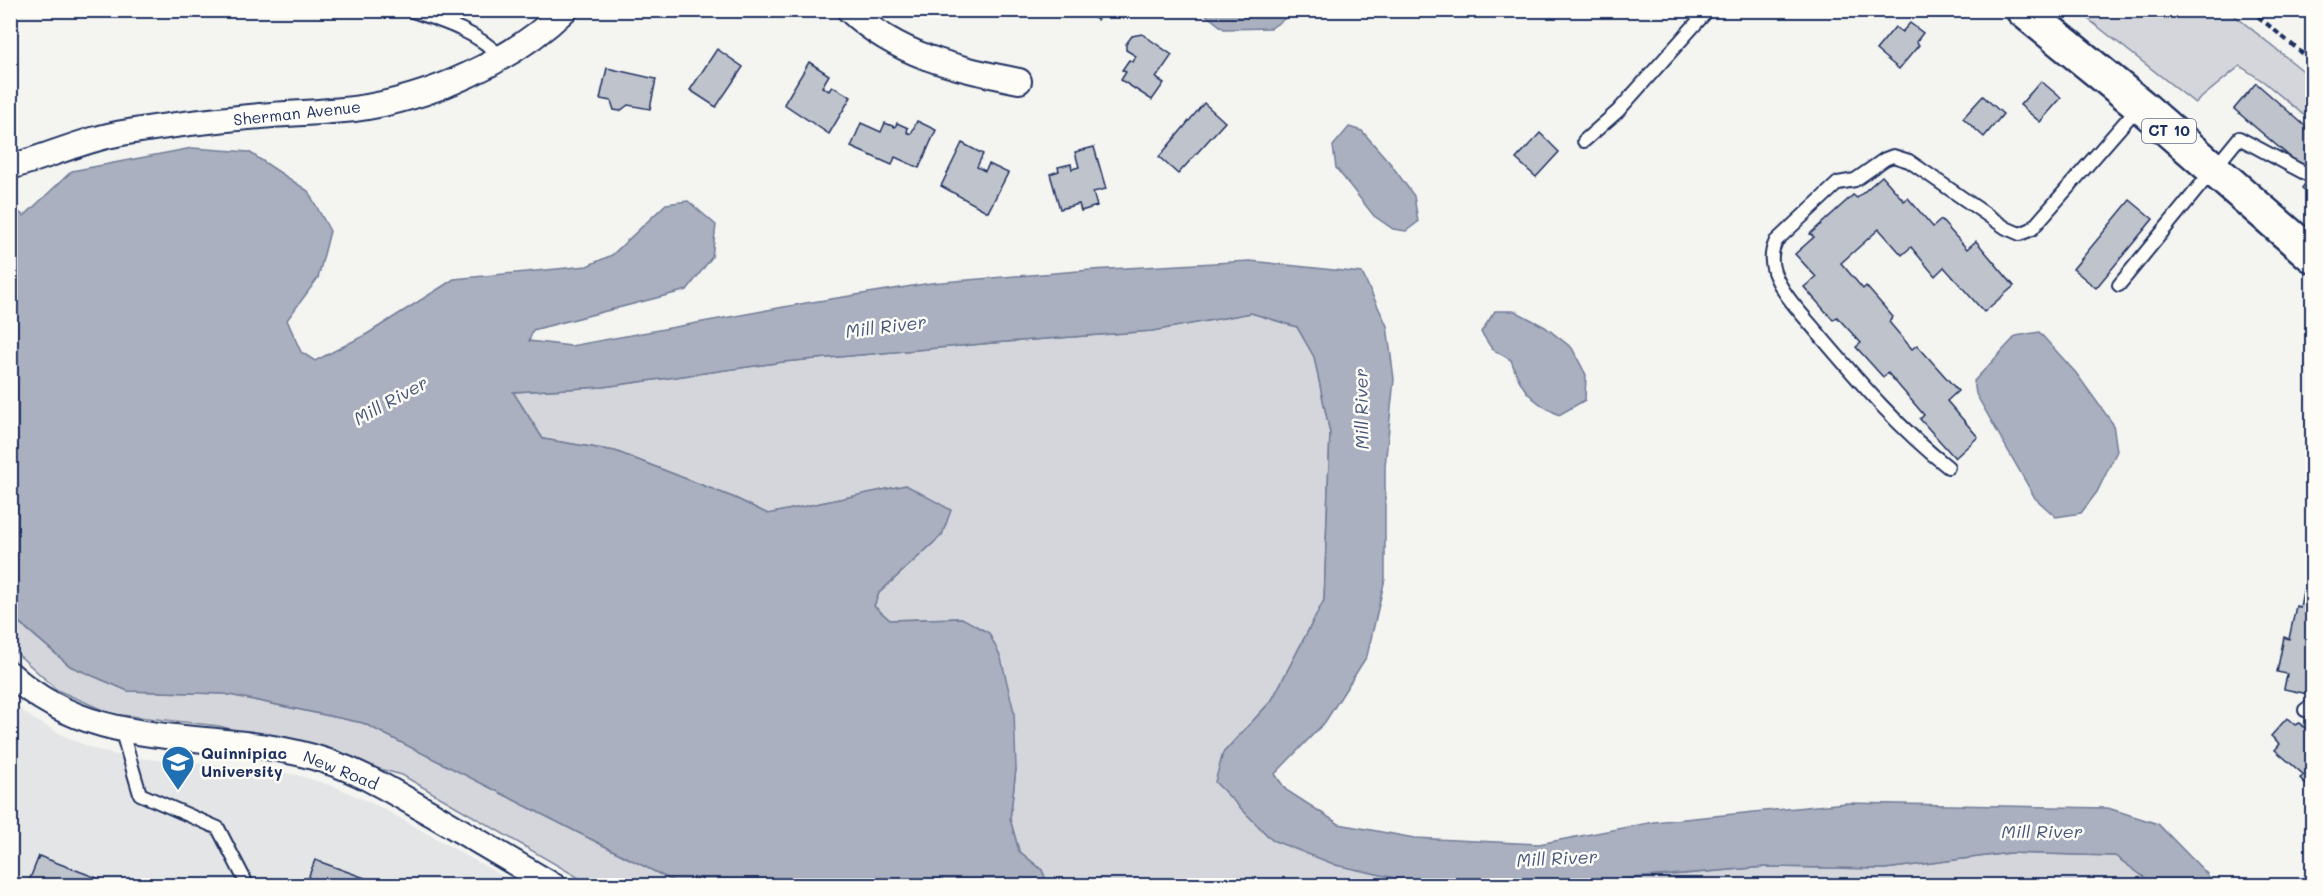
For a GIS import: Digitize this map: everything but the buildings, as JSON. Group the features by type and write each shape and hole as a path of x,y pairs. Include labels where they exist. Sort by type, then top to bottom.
{"highway":[{"name":"CT 10","path":"2023,10 2140,105 2313,255"}],"street":[{"name":"Sherman Avenue","path":"10,167 76,144 125,132 356,108 403,98 461,78 502,58 548,27 565,10"},
{"path":"849,10 864,25 907,51 956,68 1019,81"},
{"name":"New Road","path":"10,674 44,700 73,716 121,729 294,752 327,761 364,776 554,885"}],"lane":[{"path":"409,10 479,38 502,58"},
{"path":"1584,141 1618,111 1708,10"},
{"path":"1948,467 1921,446 1846,366 1791,301 1772,263 1771,251 1776,241 1838,183 1855,180 1884,159 1893,156 1909,161 2006,228 2020,234 2032,229 2140,105"},
{"path":"2119,285 2239,138 2313,177"},
{"path":"121,729 140,794 218,828 248,885"}],"path":[{"path":"2250,10 2313,61"}],"shaded area":[{"path":"2078,11 2229,11 2312,78 2312,122 2264,82 2240,66 2195,103"},
{"path":"1251,313 1297,327 1314,356 1330,433 1324,600 1272,700 1223,753 1336,865 1427,885 1048,885 1042,870 1019,851 1010,819 1016,769 961,618 890,620 874,606 879,593 942,535 906,485 768,514 735,498 615,451 543,439 513,392 603,387 783,362 1152,331"},
{"path":"10,615 70,666 128,691 225,694 363,723 681,885 591,885 402,775 219,726 112,714 57,690 11,648"},
{"name":"Quinnipiac University","path":"10,702 35,720 66,737 94,749 123,757 263,769 297,775 336,787 382,808 518,885 11,885"},
{"path":"2009,853 2115,856 2155,885 1549,886 1765,867 1885,869"}],"water":[{"path":"1201,11 1296,11 1271,28 1224,29"},
{"path":"1349,127 1362,131 1390,163 1414,196 1418,222 1406,231 1393,229 1374,216 1336,168 1333,146"},
{"name":"Mill River","path":"192,148 249,152 308,191 330,231 318,278 287,320 301,352 315,361 367,334 454,279 587,266 612,255 666,204 688,201 716,225 712,257 687,290 533,330 529,341 571,346 806,303 931,283 1091,270 1250,261 1362,273 1387,326 1394,379 1385,466 1385,579 1367,656 1325,722 1275,774 1286,790 1339,824 1414,838 1539,844 1654,822 1846,803 2108,808 2158,824 2207,874 2214,885 2155,885 2115,856 2009,853 1885,869 1765,867 1549,885 1427,885 1336,865 1272,840 1215,782 1223,753 1272,700 1324,600 1330,433 1314,357 1297,327 1251,313 1152,331 783,362 603,387 513,392 543,439 615,451 735,498 768,514 906,485 951,510 942,535 879,593 874,606 890,620 962,618 989,633 1001,658 1014,712 1016,769 1010,819 1019,851 1042,870 1048,885 681,885 363,723 225,694 128,691 70,666 11,615 11,206 24,216 72,171"},
{"path":"1495,311 1515,311 1545,327 1572,348 1586,375 1585,400 1559,415 1541,405 1528,394 1511,360 1492,349 1481,332"},
{"path":"2039,332 2076,373 2113,424 2117,451 2097,492 2081,513 2056,517 2035,498 1976,394 1974,381 2016,336"}],"place":[{"name":"Quinnipiac University","path":"178,791"}]}
